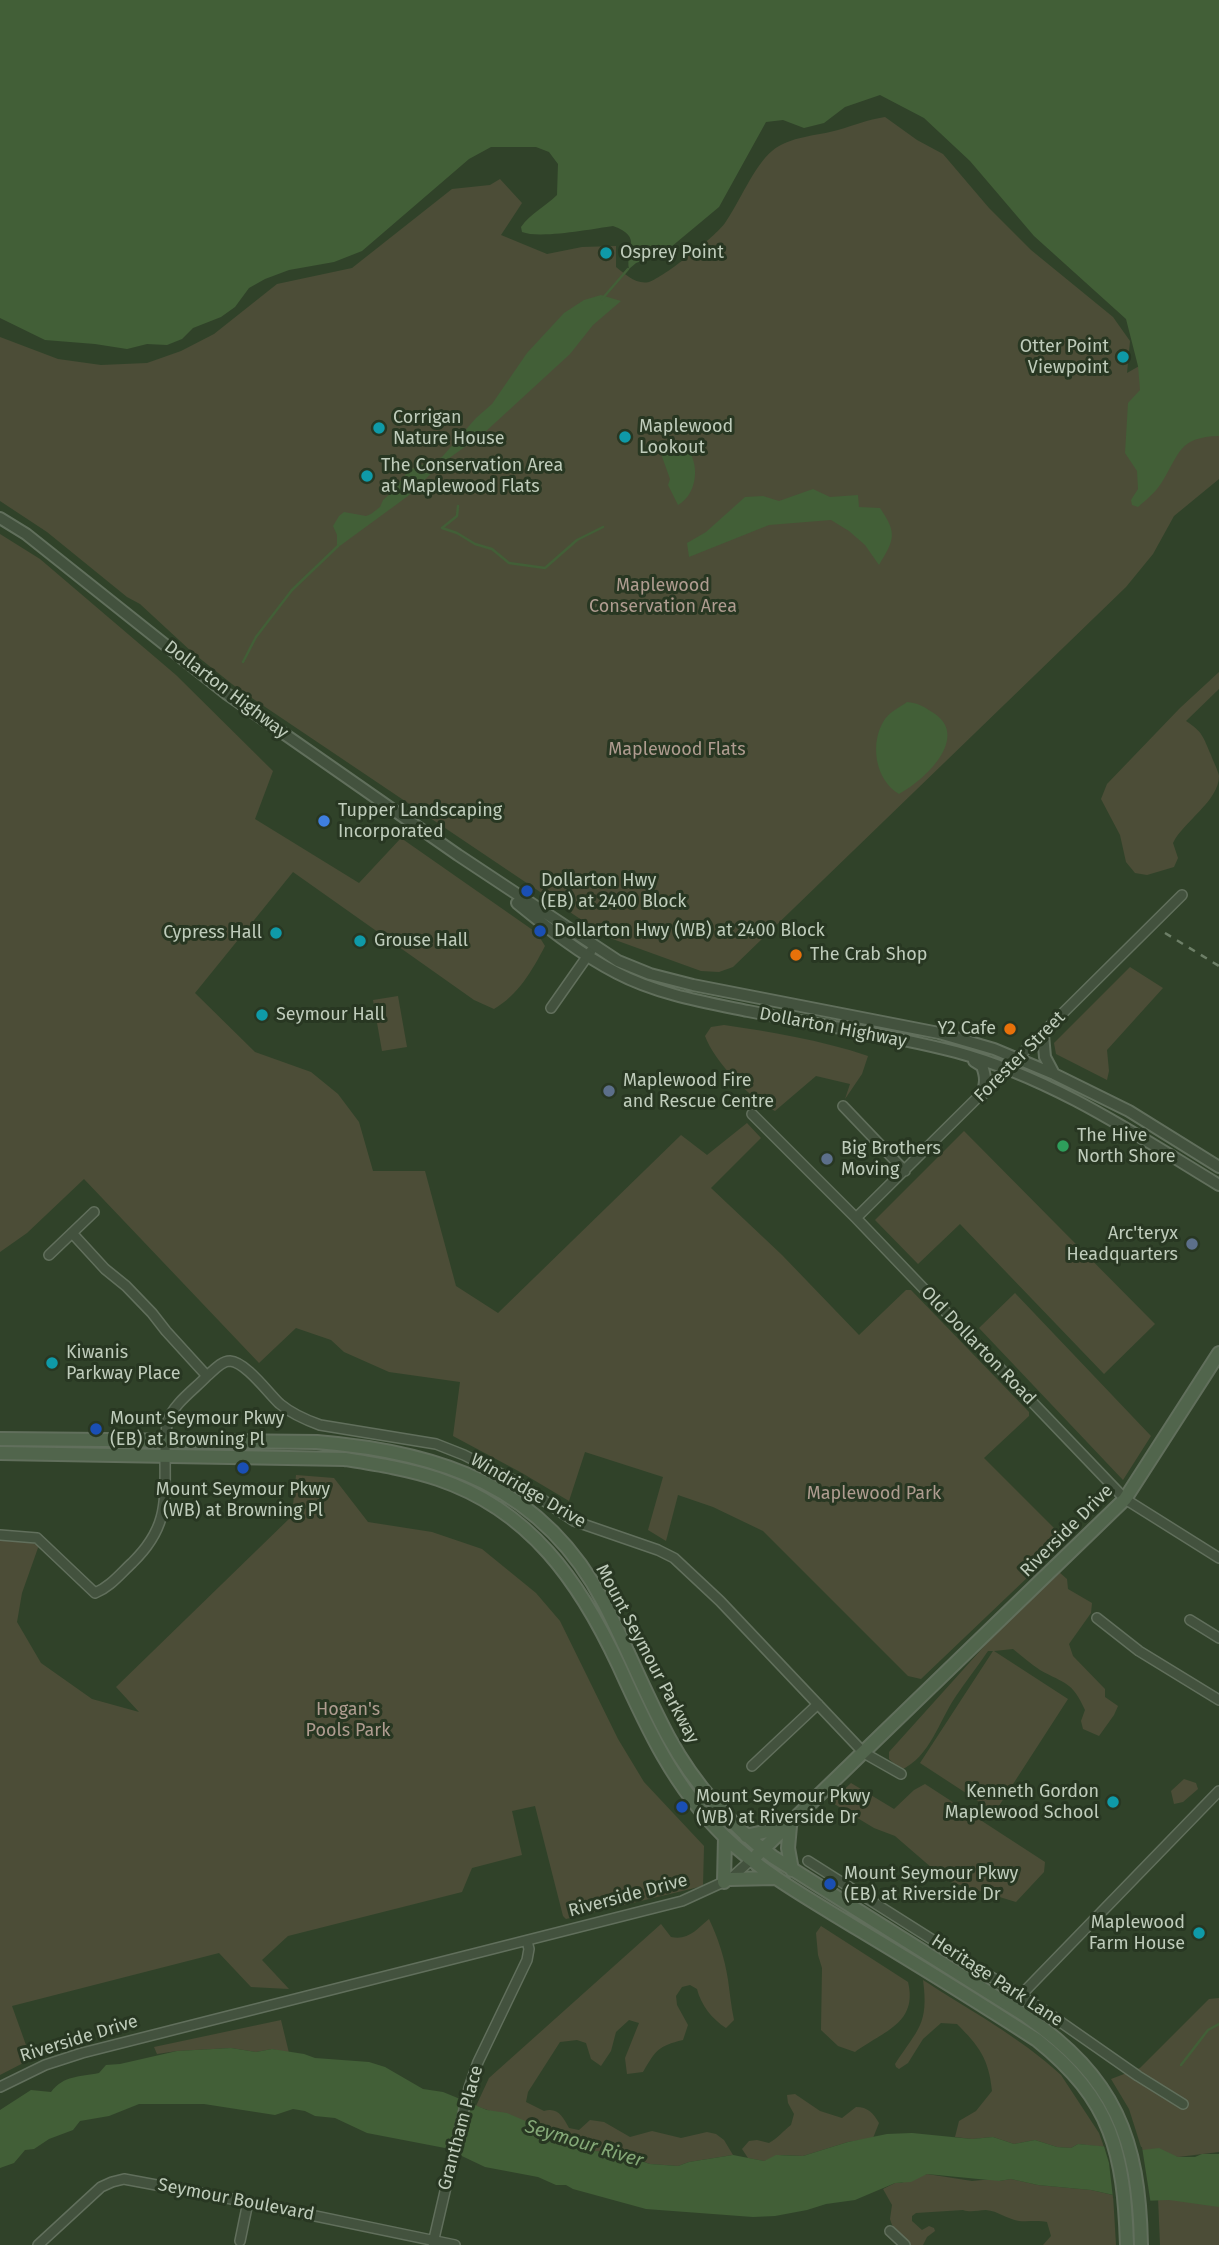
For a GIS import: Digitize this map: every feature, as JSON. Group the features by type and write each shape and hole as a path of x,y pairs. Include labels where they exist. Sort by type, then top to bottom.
{"main road":[{"name":"Riverside Drive","path":"751,1860 790,1826 1125,1499 1219,1353"},
{"name":"Mount Seymour Parkway","path":"0,1439 317,1442 366,1446 411,1454 453,1468 503,1492 538,1518 573,1554 603,1601 676,1749 705,1791 746,1836 792,1870 1026,2016 1058,2039 1091,2073 1114,2108 1125,2134 1136,2181 1141,2245"},
{"name":"Mount Seymour Parkway","path":"0,1453 358,1461 438,1479 491,1504 523,1526 565,1570 603,1631 660,1753 694,1803 725,1837 774,1878 1037,2040 1082,2082 1103,2114 1111,2133 1123,2181 1127,2245"},
{"path":"746,1836 790,1826 788,1848 792,1870"},
{"path":"725,1837 727,1881 774,1878"}],"street":[{"name":"Dollarton Highway","path":"0,518 26,534 227,694 458,855 557,936 650,974 939,1033 1018,1059 1129,1111 1219,1167"},
{"name":"Forester Street","path":"856,1219 1182,895"},
{"name":"Dollarton Highway","path":"591,951 618,974 679,996 866,1033 966,1056 1007,1070 1055,1089 1114,1120 1219,1185"},
{"path":"551,1008 591,951"},
{"path":"1043,1035 1045,1057 1054,1074"},
{"path":"966,1056 982,1066 986,1082 982,1094"},
{"path":"843,1106 905,1171"},
{"name":"Old Dollarton Road","path":"752,1114 1125,1499 1219,1558"},
{"path":"49,1255 94,1212"},
{"path":"0,1535 37,1538 94,1593 104,1589 143,1552 162,1522 165,1510 165,1441 170,1417 207,1376 152,1313 126,1286 111,1275 72,1233"},
{"name":"Windridge Drive","path":"207,1376 222,1363 230,1361 245,1369 280,1404 305,1419 340,1429 414,1439 455,1451 515,1481 574,1521 674,1558 720,1601 864,1753 901,1774"},
{"path":"1097,1618 1139,1651 1218,1697"},
{"path":"1189,1619 1219,1638"},
{"path":"752,1766 818,1704"},
{"path":"1021,1995 1219,1791"},
{"name":"Riverside Drive","path":"0,2087 45,2065 82,2053 682,1901 727,1881 751,1860"},
{"name":"Heritage Park Lane","path":"808,1861 1021,1995 1183,2104"},
{"name":"Grantham Place","path":"433,2243 467,2094 478,2062 527,1960 527,1941"},
{"name":"Seymour Boulevard","path":"38,2245 91,2196 112,2182 124,2179 248,2202 433,2243 456,2245"},
{"path":"240,2241 248,2202"},
{"path":"890,2231 905,2245"}],"green space":[{"name":"Maplewood Flats","path":"885,117 917,140 943,154 989,208 1031,250 1113,317 1130,341 1127,373 1155,357 1219,436 1219,479 1174,516 1153,554 1126,587 733,967 719,972 701,971 607,937 237,688 193,653 140,604 127,597 47,532 0,501 0,337 58,359 101,365 147,363 181,351 214,334 277,284 352,268 452,189 490,185 500,179 522,203 501,235 547,254 582,247 616,246 616,267 635,280 649,282 677,265 720,229 759,166 779,146 795,139"},
{"name":"Maplewood Park","path":"0,534 40,559 176,675 273,771 255,819 359,883 401,838 537,933 545,946 517,990 494,1009 474,1000 293,872 195,993 255,1052 311,1072 338,1094 359,1122 373,1171 425,1171 456,1286 498,1313 681,1135 707,1155 747,1123 761,1138 711,1188 782,1255 859,1335 906,1290 911,1290 1029,1412 1029,1416 984,1458 1058,1532 1058,1540 1052,1554 921,1679 908,1676 763,1531 713,1507 678,1495 666,1541 648,1530 663,1477 585,1452 569,1501 453,1436 460,1382 389,1372 344,1352 331,1340 296,1328 259,1363 84,1179 27,1233 0,1252"},
{"path":"1219,672 1219,689 1186,721 1196,728 1204,739 1219,776 1217,785 1207,803 1173,843 1178,858 1174,867 1147,875 1135,873 1126,862 1120,835 1101,799 1107,784 1180,708"},
{"path":"1130,967 1163,988 1107,1050 1107,1080 1056,1054 1054,1043"},
{"path":"398,996 407,1047 382,1051 373,1000"},
{"path":"724,1025 814,1041 868,1056 862,1074 845,1099 850,1084 816,1076 775,1111 745,1089 716,1057 705,1036 711,1027"},
{"path":"964,1131 1155,1324 1104,1374 960,1224 918,1264 875,1220"},
{"path":"1015,1293 1151,1436 1123,1480 979,1328"},
{"name":"Hogan's Pools Park","path":"296,1475 334,1478 368,1522 432,1532 482,1549 536,1593 560,1621 618,1739 644,1782 704,1846 703,1886 566,1919 535,1806 512,1811 522,1855 472,1868 462,1892 288,1936 262,1960 289,1989 251,1987 219,1953 12,2006 31,2059 0,2075 0,1540 20,1539 39,1545 22,1593 17,1622 41,1663 92,1699 139,1712 116,1687 292,1516"},
{"path":"1059,1572 1067,1579 1068,1589 1092,1603 1091,1613 1069,1644 1073,1656 1105,1689 1105,1697 1118,1706 1099,1736 1083,1729 1081,1721 1085,1710 1072,1688 1040,1670 1013,1649 994,1651 1068,1699 995,1812 920,1763 993,1651 988,1651 956,1696 927,1747 911,1764 901,1770 889,1759 889,1752 1024,1602"},
{"path":"1184,1779 1196,1783 1198,1789 1183,1802 1174,1804 1171,1791"},
{"path":"851,1783 894,1809 914,1790 925,1784 1045,1862 1044,1872 1016,1902 947,1881 895,1836 874,1828 831,1802"},
{"path":"709,1919 721,1949 728,1980 734,2020 726,2028 708,2011 697,1989 690,1985 682,1987 676,1996 677,2005 688,2025 683,2040 658,2050 643,2072 627,2074 625,2058 639,2023 629,2020 616,2032 611,2051 601,2066 591,2059 586,2043 577,2040 560,2042 528,2092 526,2102 544,2111 553,2110 569,2128 579,2130 590,2120 604,2122 630,2137 652,2131 681,2138 707,2132 716,2134 724,2140 733,2155 678,2166 650,2164 621,2154 594,2151 476,2106 489,2078 661,1924 671,1937 677,1938 692,1933"},
{"path":"821,1926 908,1982 910,1996 903,2017 855,2052 838,2046 821,2030 822,1968 816,1933"},
{"path":"923,1980 1011,2036 1061,2075 1099,2133 1104,2147 1078,2144 1071,2148 1035,2140 1014,2144 993,2137 955,2137 959,2121 976,2111 992,2091 991,2080 982,2054 957,2024 941,2023 923,2039 908,2063 899,2069 896,2067 895,2064 916,2034 923,2017"},
{"path":"1219,1998 1219,2152 1178,2157 1142,2150 1129,2109 1111,2079 1140,2068 1209,1999"},
{"path":"281,2020 289,2053 272,2049 256,2052 231,2048 157,2054 154,2047"},
{"path":"795,2094 820,2111 842,2118 856,2107 867,2109 879,2123 873,2138 848,2142 803,2156 782,2155 764,2161 748,2158 742,2149 749,2141 769,2143 791,2125 794,2114 787,2095"},
{"path":"927,2174 972,2181 1011,2179 1113,2195 1116,2245 1043,2245 1051,2236 1047,2222 1019,2221 986,2210 963,2210 916,2213 912,2216 912,2221 922,2230 929,2226 935,2231 927,2237 923,2245 910,2245 892,2225 892,2205 883,2189"},
{"path":"1158,2197 1219,2204 1219,2245 1160,2245"}],"shaded area":[{"path":"0,0 1219,0 1219,436 1188,443 1177,455 1154,492 1138,507 1132,505 1131,500 1138,489 1137,471 1125,453 1128,403 1140,390 1138,366 1126,319 1034,236 970,161 924,118 880,95 845,107 824,123 804,128 783,120 766,122 719,207 665,252 636,263 629,269 631,239 613,226 553,234 522,232 521,227 525,222 557,195 558,164 549,152 536,147 491,147 469,159 362,251 334,262 289,270 265,279 249,288 235,307 221,317 193,328 182,339 167,345 147,344 127,349 45,340 0,318"},
{"path":"601,295 621,301 593,325 570,354 484,433 441,464 408,496 337,548 337,535 333,526 339,516 344,512 366,516 371,514 380,507 409,470 442,457 492,404 527,353 564,313 584,300"},
{"path":"675,441 689,451 695,473 689,495 678,505 668,485 670,479 660,451"},
{"path":"813,489 830,497 858,495 859,507 880,508 890,524 892,537 879,565 865,545 831,520 769,525 689,557 687,543 706,532 745,497 763,496 779,501"},
{"path":"907,702 920,705 943,722 947,733 946,745 940,757 921,779 899,794 884,780 876,749 880,728 885,719"},
{"path":"231,2048 256,2052 272,2049 315,2058 369,2062 385,2067 423,2089 443,2092 487,2110 507,2113 595,2151 616,2153 650,2164 678,2166 733,2155 764,2161 776,2155 803,2156 848,2142 887,2134 912,2133 972,2139 993,2137 1014,2144 1035,2140 1071,2148 1078,2144 1142,2150 1159,2148 1178,2157 1219,2154 1219,2207 1169,2200 1141,2201 1091,2190 1038,2185 1011,2179 999,2181 927,2174 911,2182 895,2183 855,2200 775,2216 753,2217 646,2209 566,2185 556,2185 538,2177 485,2167 445,2148 367,2133 335,2118 315,2116 293,2109 275,2115 204,2104 139,2104 109,2116 80,2121 73,2130 49,2139 34,2149 25,2150 14,2163 0,2168 0,2110 31,2090 51,2092 61,2082 99,2073 106,2065 177,2051"}],"pier":[{"path":"1103,2143 1142,2147 1151,2205 1113,2198 1109,2163"}],"waterway":[{"path":"602,299 628,269"},
{"path":"458,506 457,516 442,528 492,549 509,563 545,568 577,540 603,527"},
{"path":"243,662 256,637 292,590 338,546"},
{"path":"1181,2065 1208,2030 1219,2024"}],"railway":[{"path":"1165,933 1219,966"}],"place":[{"name":"Osprey Point","path":"606,253"},
{"name":"Otter Point Viewpoint","path":"1123,357"},
{"name":"Corrigan Nature House","path":"379,428"},
{"name":"Maplewood Lookout","path":"625,437"},
{"name":"The Conservation Area at Maplewood Flats","path":"367,476"},
{"name":"Tupper Landscaping Incorporated","path":"324,821"},
{"name":"Dollarton Hwy (EB) at 2400 Block","path":"527,891"},
{"name":"Dollarton Hwy (WB) at 2400 Block","path":"540,931"},
{"name":"Cypress Hall","path":"276,933"},
{"name":"Grouse Hall","path":"360,941"},
{"name":"The Crab Shop","path":"796,955"},
{"name":"Seymour Hall","path":"262,1015"},
{"name":"Y2 Cafe","path":"1010,1029"},
{"name":"Maplewood Fire and Rescue Centre","path":"609,1091"},
{"name":"The Hive North Shore","path":"1063,1146"},
{"name":"Big Brothers Moving","path":"827,1159"},
{"name":"Arc'teryx Headquarters","path":"1192,1244"},
{"name":"Kiwanis Parkway Place","path":"52,1363"},
{"name":"Mount Seymour Pkwy (EB) at Browning Pl","path":"96,1429"},
{"name":"Mount Seymour Pkwy (WB) at Browning Pl","path":"243,1468"},
{"name":"Kenneth Gordon Maplewood School","path":"1113,1802"},
{"name":"Mount Seymour Pkwy (WB) at Riverside Dr","path":"682,1807"},
{"name":"Mount Seymour Pkwy (EB) at Riverside Dr","path":"830,1884"},
{"name":"Maplewood Farm House","path":"1199,1933"}],"park label":[{"name":"Maplewood Conservation Area","path":"663,596"}],"water label":[{"name":"Seymour River","path":"584,2144"}]}
